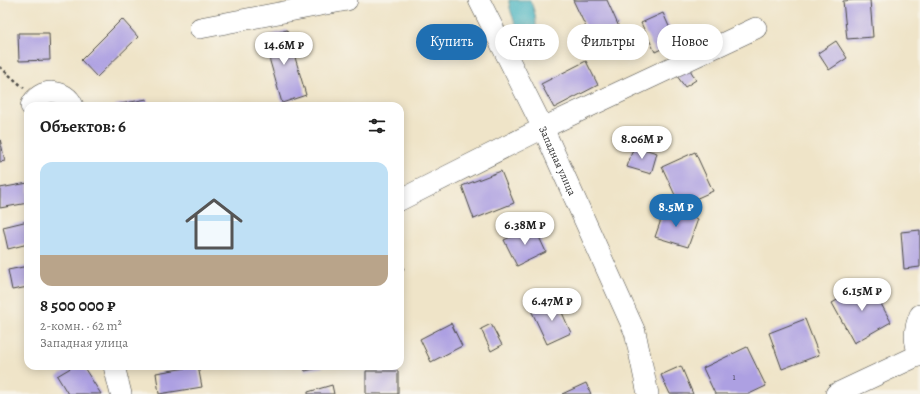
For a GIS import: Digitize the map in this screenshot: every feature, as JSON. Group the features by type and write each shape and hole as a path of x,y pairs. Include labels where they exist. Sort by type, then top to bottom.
{"street":[{"path":"200,28 347,0"},
{"name":"Западная улица","path":"479,0 543,128 635,332 648,394"},
{"path":"404,198 543,128 756,28"},
{"path":"33,102 40,95 48,92 57,92 65,95 72,102"},
{"path":"836,394 920,355 915,341 915,326 920,315"},
{"path":"115,370 121,394"}],"path":[{"path":"0,67 29,98"}],"water":[{"path":"509,0 530,0 536,18 536,24 516,24"}],"building":[{"path":"573,0 607,0 618,24 584,24"},
{"path":"870,0 873,37 847,39 843,1"},
{"path":"663,13 668,24 657,24 657,51 655,52 649,40 649,24 641,23"},
{"path":"122,19 138,37 97,77 81,60"},
{"path":"287,30 306,95 282,102 263,37"},
{"path":"18,33 49,33 50,60 19,61"},
{"path":"836,41 847,58 829,70 818,53"},
{"path":"586,61 598,85 554,108 541,84"},
{"path":"689,68 696,80 685,87 677,76"},
{"path":"147,99 147,102 131,102"},
{"path":"0,139 5,161 0,162"},
{"path":"634,146 657,153 651,174 627,167"},
{"path":"695,152 713,191 680,206 662,167"},
{"path":"501,171 514,203 474,219 462,186"},
{"path":"24,184 24,204 0,208 0,188"},
{"path":"665,208 698,219 688,247 655,237"},
{"path":"24,222 24,245 8,249 3,227"},
{"path":"534,226 546,252 517,266 504,240"},
{"path":"920,230 920,267 904,269 901,232"},
{"path":"24,267 24,288 12,290 8,270"},
{"path":"869,282 891,322 854,343 832,303"},
{"path":"557,301 571,333 547,344 532,312"},
{"path":"805,319 819,355 782,369 769,333"},
{"path":"451,323 462,346 431,362 420,339"},
{"path":"491,324 502,345 491,351 481,329"},
{"path":"747,347 766,386 749,394 715,394 703,368"},
{"path":"681,366 693,394 670,394 661,375"},
{"path":"67,370 86,370 101,394 68,394 57,376"},
{"path":"174,370 199,370 202,387 159,394 156,373"},
{"path":"366,371 398,371 398,394 366,394"},
{"path":"586,383 591,394 562,394"},
{"path":"332,385 334,394 308,394 308,392"}]}
